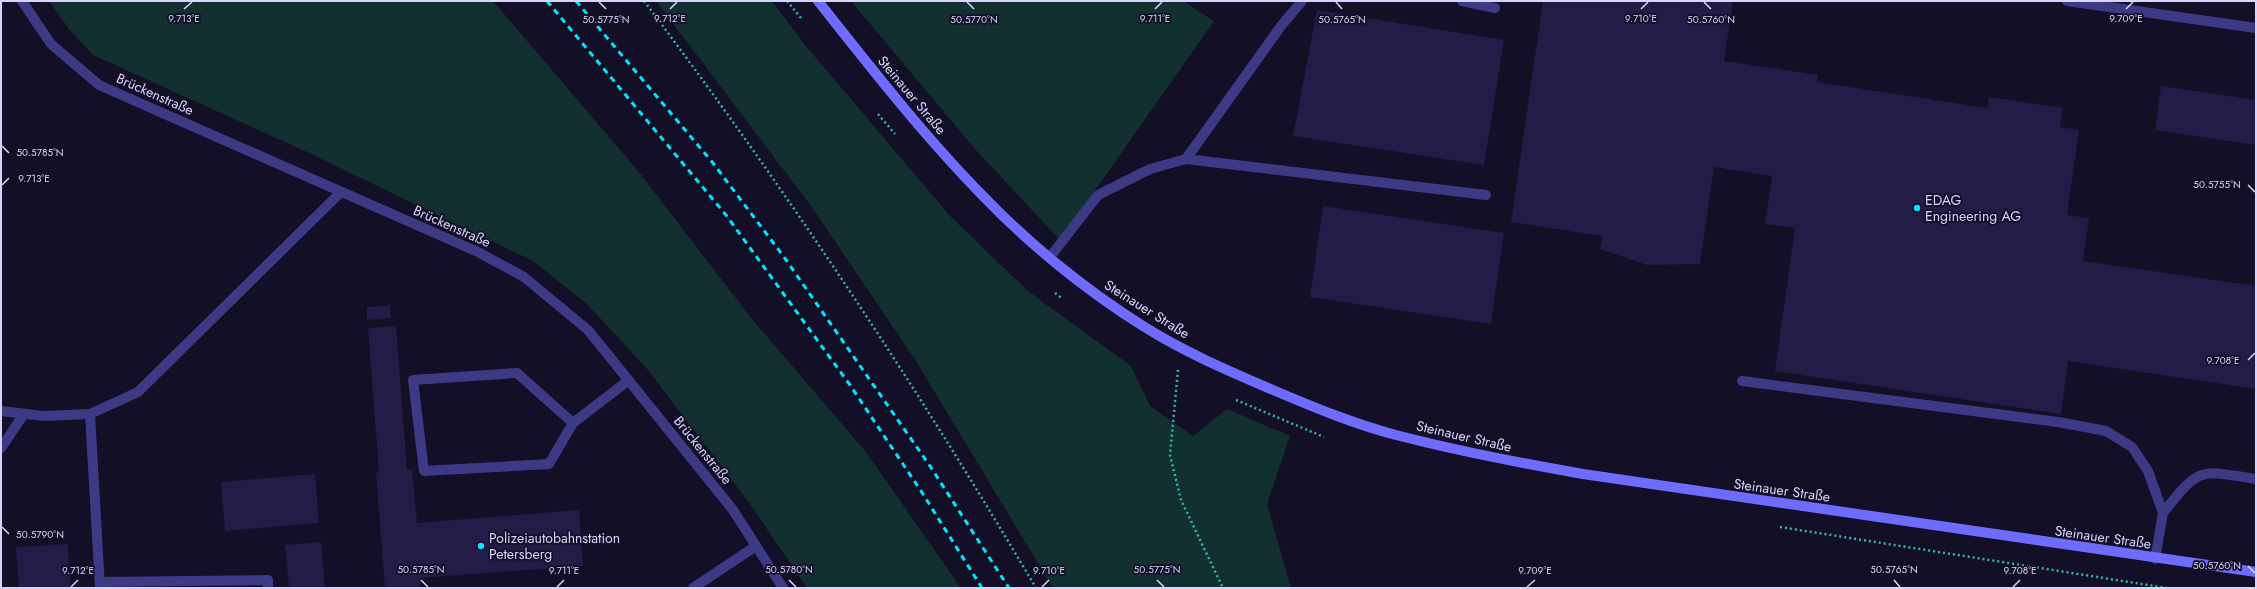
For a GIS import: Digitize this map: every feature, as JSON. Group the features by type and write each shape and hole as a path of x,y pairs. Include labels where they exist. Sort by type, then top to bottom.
{"street":[{"name":"Brückenstraße","path":"22,1 51,44 99,85 478,252 524,277 588,330 733,510 783,588"},
{"name":"Steinauer Straße","path":"818,1 909,115 951,162 984,198 1050,257 1143,326 1181,348 1319,410 1394,434 1480,455 1591,475 2154,559 2256,572"},
{"path":"1186,159 1281,26 1302,1"},
{"path":"1462,1 1495,8"},
{"path":"2067,1 2256,28"},
{"path":"1050,257 1098,195 1150,169 1186,159 1486,195"},
{"path":"1,411 44,416 90,414 138,392 342,192"},
{"path":"573,423 517,373 414,380 424,471 549,464 573,423 629,380"},
{"path":"1742,381 2058,422 2106,431 2132,447 2148,471 2163,513"},
{"path":"1,448 24,414"},
{"path":"90,414 100,585 268,580 268,588"},
{"path":"2154,559 2163,513 2193,478 2211,472 2256,479"},
{"path":"693,588 756,546"}],"path":[{"path":"644,1 714,94 847,285 1001,528 1036,588"},
{"path":"787,1 802,20"},
{"path":"876,112 896,135"},
{"path":"1053,291 1065,301"},
{"path":"1181,348 1170,455 1181,500 1223,588"},
{"path":"1172,369 1185,376"},
{"path":"1228,396 1312,433 1327,438"},
{"path":"1773,526 2167,588"}],"green space":[{"path":"49,1 493,1 638,171 752,319 866,452 961,588 807,588 750,504 648,370 587,304 533,261 307,152 93,55 69,29"},
{"path":"656,1 772,1 805,45 951,217 1029,292 1131,366 1150,406 1193,436 1227,409 1290,436 1267,504 1291,588 1053,588 916,361 811,206"},
{"path":"851,1 1183,1 1214,21 1060,240 975,149"}],"building":[{"name":"EDAG Engineering AG","path":"1543,1 1733,1 1724,61 1818,75 1817,82 1987,108 1989,97 2063,108 2060,127 2079,130 2067,215 2089,218 2083,261 2256,286 2256,389 2068,361 2061,414 1775,371 1795,228 1765,224 1772,176 1714,167 1700,264 1647,265 1600,249 1602,236 1511,222"},
{"path":"1317,10 1504,40 1484,165 1293,136"},
{"path":"2161,86 2256,100 2256,145 2155,130"},
{"path":"1323,206 1504,233 1491,324 1310,297"},
{"path":"390,305 391,318 367,320 367,307"},
{"name":"Polizeiautobahnstation Petersberg","path":"396,326 407,470 412,469 417,523 579,510 583,566 420,578 420,588 385,588 376,472 379,472 368,328"},
{"path":"315,474 319,523 225,531 221,482"},
{"path":"321,542 325,588 289,588 285,545"},
{"path":"68,544 71,588 19,588 16,547"}],"railway":[{"path":"547,1 726,215 850,385 921,491 982,588"},
{"path":"576,1 713,163 784,257 930,466 1009,588"}],"place":[{"name":"EDAG Engineering AG","path":"1917,208"},
{"name":"Polizeiautobahnstation Petersberg","path":"481,546"}]}
